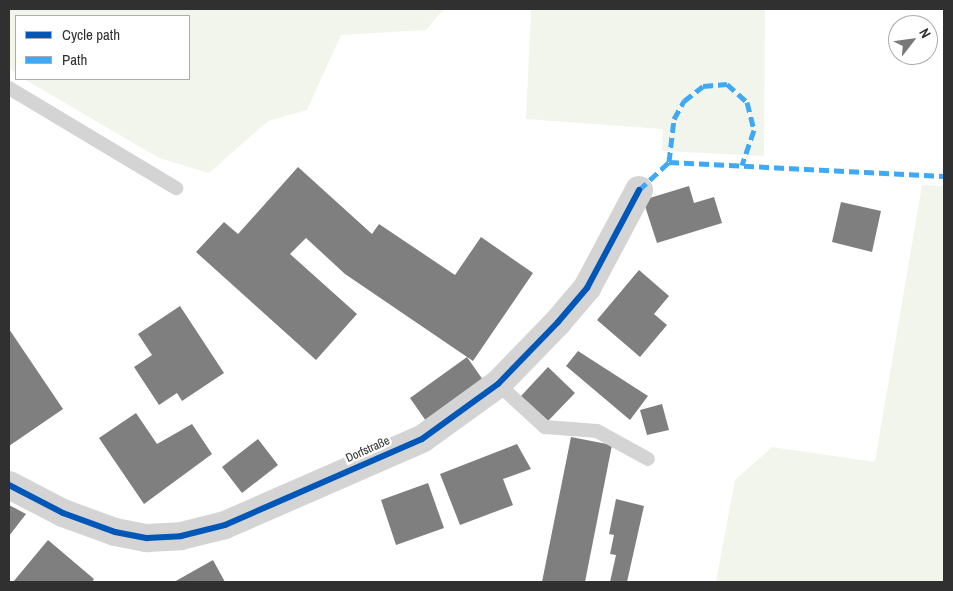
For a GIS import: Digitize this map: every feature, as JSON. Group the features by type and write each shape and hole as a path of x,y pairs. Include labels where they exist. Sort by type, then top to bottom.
{"street":[{"name":"Dorfstraße","path":"9,486 115,532 147,538 181,536 225,524 422,439 498,384 587,288 640,190"}],"lane":[{"path":"9,88 176,188"},
{"path":"498,384 545,427 597,430 648,459"}],"shaded area":[{"path":"9,9 444,9 426,30 341,35 307,110 268,121 209,173 159,158 26,80 190,80 190,15 15,15 15,72 9,68"},
{"path":"531,9 765,9 764,156 662,151 663,129 526,119"},
{"path":"922,185 944,186 944,582 716,582 735,480 772,447 875,462"}],"building":[{"path":"298,167 372,234 379,224 455,275 481,237 533,273 473,361 345,274 306,238 290,254 357,314 316,360 196,252 224,222 238,234"},
{"path":"689,186 694,203 714,197 722,223 657,243 643,200"},
{"path":"841,202 881,211 872,252 832,242"},
{"path":"639,270 669,296 654,314 667,325 640,357 597,320"},
{"path":"180,306 224,373 182,401 177,393 159,405 134,367 152,355 138,334"},
{"path":"9,329 63,409 9,446"},
{"path":"578,351 648,396 630,420 566,366"},
{"path":"467,357 483,380 426,421 410,398"},
{"path":"548,367 575,393 548,421 521,396"},
{"path":"662,404 669,430 647,435 640,410"},
{"path":"136,413 157,444 192,424 212,454 144,504 99,438"},
{"path":"571,437 612,445 585,582 542,582"},
{"path":"258,439 278,465 242,493 222,467"},
{"path":"517,444 531,469 503,479 513,505 460,525 440,474"},
{"path":"428,483 444,528 396,545 381,500"},
{"path":"616,499 644,506 627,582 610,582 616,555 610,554 614,535 609,534"},
{"path":"9,505 26,514 9,536"},
{"path":"48,540 94,579 92,582 13,582"},
{"path":"213,560 225,582 174,582"}],"marked path":[{"path":"669,162 674,119 684,101 703,86 727,84 747,102 754,130 742,165"},
{"path":"639,190 669,162 944,176"}],"cycle path":[{"path":"9,485 63,513 115,532 147,538 181,536 225,525 422,439 498,384 558,322 587,288 639,190"}]}
